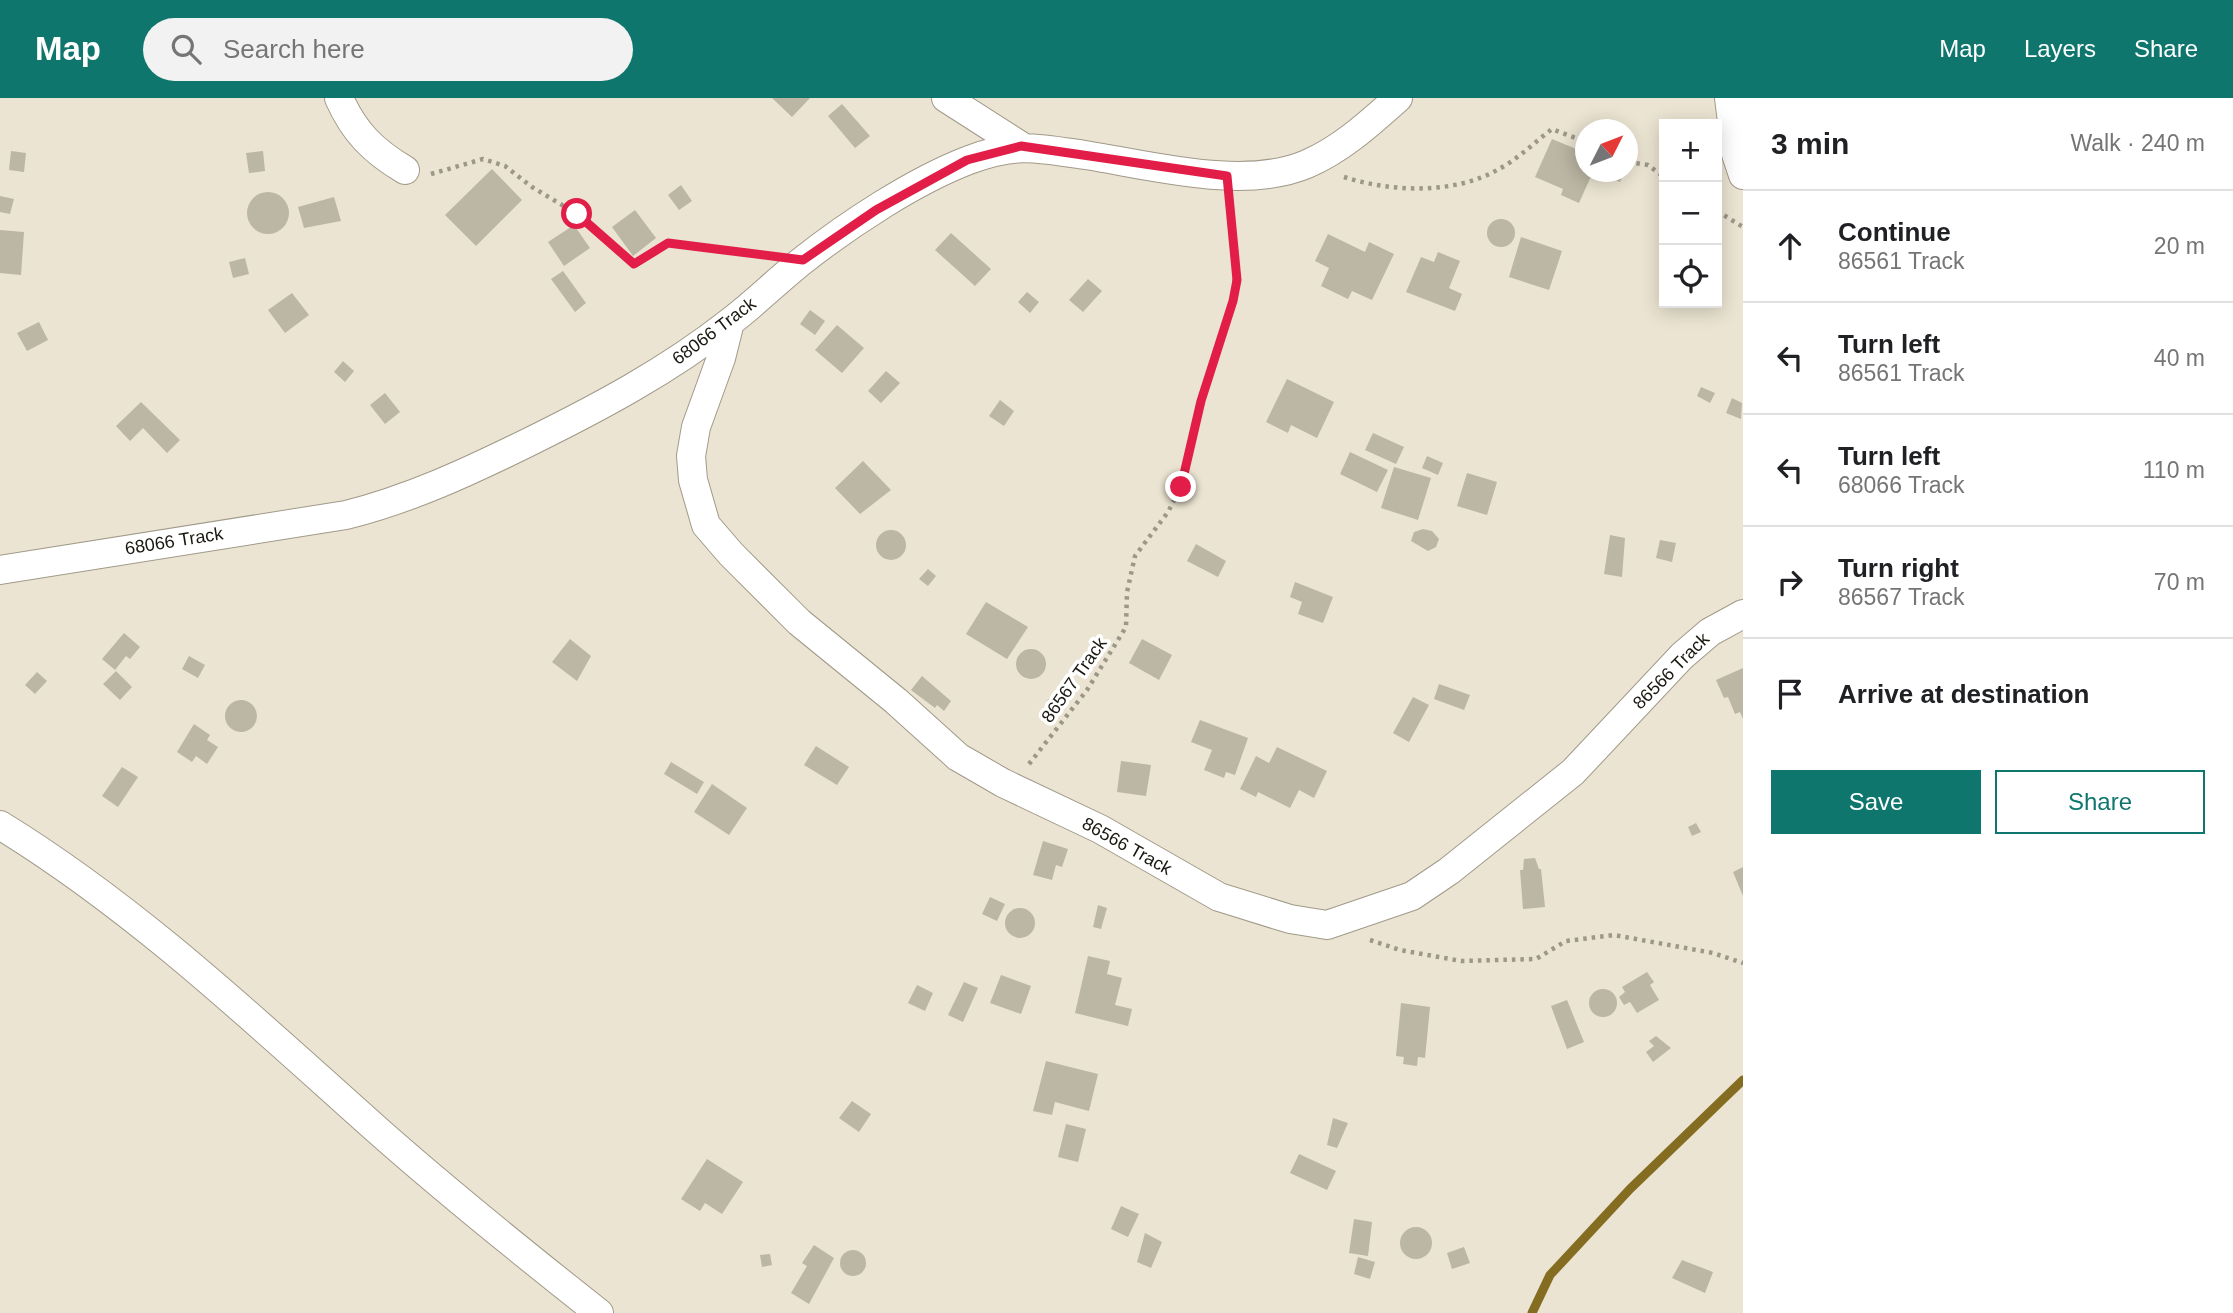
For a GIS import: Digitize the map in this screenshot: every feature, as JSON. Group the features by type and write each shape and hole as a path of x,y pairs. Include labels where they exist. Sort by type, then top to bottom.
{"street":[{"path":"339,98 349,122 364,140 405,170"},
{"path":"946,98 1021,146"},
{"name":"68066 Track","path":"0,570 346,515 382,506 464,474 596,409 658,373 730,322 803,260 876,210 967,160 1021,146 1227,176 1271,173 1307,164 1349,139 1398,98"},
{"path":"1729,98 1736,154 1743,175"},
{"name":"86566 Track","path":"730,322 693,443 693,480 706,525 799,622 896,701 958,757 1003,783 1100,829 1219,897 1290,919 1327,925 1412,895 1449,871 1573,772 1682,656 1710,632 1743,614"},
{"path":"0,825 121,909 193,967 463,1205 599,1313"}],"path":[{"path":"1307,164 1375,187 1443,188 1498,170 1552,130 1575,138"},
{"path":"405,170 425,176 483,159 505,166 532,187 577,214 634,264 668,243 803,260"},
{"path":"1638,164 1648,165 1659,173"},
{"name":"86567 Track","path":"1003,783 1040,753 1111,655 1126,627 1127,592 1135,556 1168,512 1181,487 1201,401 1226,327 1237,280 1227,176"},
{"path":"1722,214 1743,227"},
{"path":"1327,925 1399,950 1461,961 1536,959 1566,941 1614,935 1713,953 1743,963"}],"building":[{"path":"772,98 810,98 792,117"},
{"path":"842,104 870,136 855,148 828,116"},
{"path":"1552,139 1575,148 1575,182 1588,182 1579,203 1561,195 1563,189 1535,177"},
{"path":"11,151 26,153 24,172 9,170"},
{"path":"263,151 265,171 249,173 246,153"},
{"path":"492,169 522,200 476,246 445,215"},
{"path":"681,185 692,201 679,210 668,195"},
{"path":"268,192 283,198 289,213 283,228 268,234 253,228 247,213 253,198"},
{"path":"0,196 14,199 10,214 0,212"},
{"path":"334,197 341,221 304,228 298,207"},
{"path":"635,210 656,238 633,256 612,227"},
{"path":"1501,219 1511,223 1515,233 1511,243 1501,247 1491,243 1487,233 1491,223"},
{"path":"574,225 590,248 564,266 548,242"},
{"path":"0,230 24,232 21,275 0,273"},
{"path":"951,233 991,269 975,286 935,250"},
{"path":"1328,234 1365,252 1369,242 1394,254 1372,300 1352,291 1348,299 1321,286 1329,268 1315,261"},
{"path":"1521,237 1562,251 1549,290 1509,277"},
{"path":"1438,252 1460,261 1449,288 1462,294 1455,311 1406,292 1421,257 1434,262"},
{"path":"245,258 249,274 233,278 229,262"},
{"path":"563,271 586,303 575,312 551,279"},
{"path":"1088,279 1102,291 1083,312 1069,300"},
{"path":"1027,292 1039,302 1030,313 1018,302"},
{"path":"292,293 309,315 285,333 268,310"},
{"path":"810,310 825,321 815,335 800,324"},
{"path":"39,322 48,340 27,351 17,333"},
{"path":"837,325 864,348 842,373 815,350"},
{"path":"343,361 354,371 345,382 334,372"},
{"path":"886,371 900,383 881,403 868,391"},
{"path":"1287,379 1334,402 1317,438 1291,425 1288,433 1266,422"},
{"path":"1701,387 1715,393 1710,403 1697,396"},
{"path":"385,393 400,412 385,424 370,405"},
{"path":"1732,398 1742,403 1741,419 1726,413"},
{"path":"1000,400 1014,411 1004,426 989,416"},
{"path":"141,402 180,440 167,453 143,428 130,441 116,426"},
{"path":"1373,433 1404,447 1396,464 1365,450"},
{"path":"1350,452 1388,470 1377,492 1340,474"},
{"path":"1427,456 1443,463 1438,475 1422,468"},
{"path":"863,461 891,490 860,514 835,488"},
{"path":"1394,467 1431,478 1418,520 1381,508"},
{"path":"1467,473 1497,482 1487,515 1457,506"},
{"path":"1423,529 1432,531 1439,539 1436,547 1428,551 1411,541 1414,532"},
{"path":"891,530 897,531 905,539 905,551 897,559 891,560 885,559 877,551 876,545 877,539 885,531"},
{"path":"1610,535 1625,538 1622,577 1604,574"},
{"path":"1660,540 1676,543 1672,562 1656,558"},
{"path":"1196,544 1226,561 1218,577 1187,561"},
{"path":"928,569 936,576 928,586 919,579"},
{"path":"1295,582 1333,597 1323,623 1298,614 1302,602 1290,597"},
{"path":"986,602 1028,627 1007,659 966,634"},
{"path":"124,633 140,647 130,659 126,656 115,670 102,659"},
{"path":"570,639 591,656 577,681 552,662"},
{"path":"1142,639 1172,655 1159,680 1129,663"},
{"path":"1031,649 1037,650 1045,658 1045,670 1037,678 1031,679 1025,678 1017,670 1016,664 1017,658 1025,650"},
{"path":"189,656 205,665 198,678 182,669"},
{"path":"1743,668 1743,719 1740,712 1735,714 1728,697 1724,698 1716,680"},
{"path":"116,671 132,687 120,700 103,684"},
{"path":"37,672 47,681 35,694 25,685"},
{"path":"922,676 951,701 944,711 937,705 935,708 911,690"},
{"path":"1061,684 1069,691 1054,708 1047,701"},
{"path":"1439,684 1470,695 1464,710 1434,699"},
{"path":"1413,697 1429,705 1409,742 1393,733"},
{"path":"241,700 252,705 257,716 252,727 241,732 230,727 225,716 230,705"},
{"path":"1200,720 1248,738 1235,775 1226,772 1224,778 1204,770 1212,750 1191,742"},
{"path":"194,724 210,735 207,740 218,747 207,764 196,756 192,762 177,752"},
{"path":"816,746 849,767 837,785 804,765"},
{"path":"1277,747 1327,771 1314,798 1299,790 1290,808 1258,792 1256,797 1240,789 1256,756 1269,763"},
{"path":"1121,761 1151,765 1146,796 1117,792"},
{"path":"671,762 704,782 697,794 664,774"},
{"path":"122,767 138,777 118,807 102,796"},
{"path":"712,784 747,808 729,835 694,812"},
{"path":"1696,823 1701,832 1692,836 1688,827"},
{"path":"1043,841 1068,849 1062,867 1056,865 1052,880 1033,875"},
{"path":"1535,858 1541,869 1545,907 1523,909 1520,870 1523,870 1524,859"},
{"path":"1743,867 1743,896 1733,872"},
{"path":"990,897 1005,904 997,921 982,914"},
{"path":"1098,905 1107,908 1101,929 1093,927"},
{"path":"1020,908 1030,913 1035,923 1030,933 1020,938 1010,933 1005,923 1010,913"},
{"path":"1088,956 1110,961 1107,974 1122,978 1115,1005 1132,1009 1128,1026 1075,1013"},
{"path":"1647,972 1654,982 1650,985 1659,1000 1637,1013 1630,1002 1624,1005 1619,997 1625,992 1622,987"},
{"path":"1001,975 1031,986 1021,1014 990,1003"},
{"path":"964,982 978,988 963,1022 948,1015"},
{"path":"917,985 933,993 925,1011 908,1003"},
{"path":"1603,989 1613,993 1617,1003 1613,1013 1603,1017 1593,1013 1589,1003 1593,993"},
{"path":"1567,1000 1584,1042 1567,1049 1551,1006"},
{"path":"1401,1003 1430,1007 1425,1058 1418,1057 1417,1066 1403,1064 1404,1057 1396,1056"},
{"path":"1656,1036 1671,1048 1653,1062 1646,1052 1654,1046 1649,1041"},
{"path":"1046,1061 1098,1074 1089,1111 1055,1102 1052,1115 1033,1111"},
{"path":"852,1101 871,1114 859,1132 839,1118"},
{"path":"1333,1118 1348,1123 1337,1148 1327,1145"},
{"path":"1066,1124 1086,1129 1078,1162 1058,1157"},
{"path":"1299,1154 1336,1171 1327,1190 1290,1173"},
{"path":"707,1159 743,1182 722,1214 705,1203 700,1211 681,1199"},
{"path":"1121,1206 1139,1214 1128,1237 1111,1229"},
{"path":"1354,1219 1372,1222 1368,1256 1349,1253"},
{"path":"1416,1227 1427,1232 1432,1243 1427,1254 1416,1259 1405,1254 1400,1243 1405,1232"},
{"path":"1145,1233 1162,1242 1151,1268 1137,1262"},
{"path":"814,1245 834,1258 809,1304 791,1293 807,1266 802,1263"},
{"path":"1464,1247 1470,1263 1452,1269 1447,1253"},
{"path":"853,1250 862,1254 866,1263 862,1272 853,1276 844,1272 840,1263 844,1254"},
{"path":"770,1254 772,1265 762,1267 760,1255"},
{"path":"1358,1257 1375,1262 1370,1279 1354,1274"},
{"path":"1682,1260 1713,1272 1705,1293 1672,1278"}],"waterway":[{"path":"1532,1313 1550,1275 1630,1189 1743,1080"}],"route":[{"path":"577,214 634,264 668,243 803,260 876,210 967,160 1021,146 1227,176 1237,280 1218,353 1201,401 1181,487"}]}
